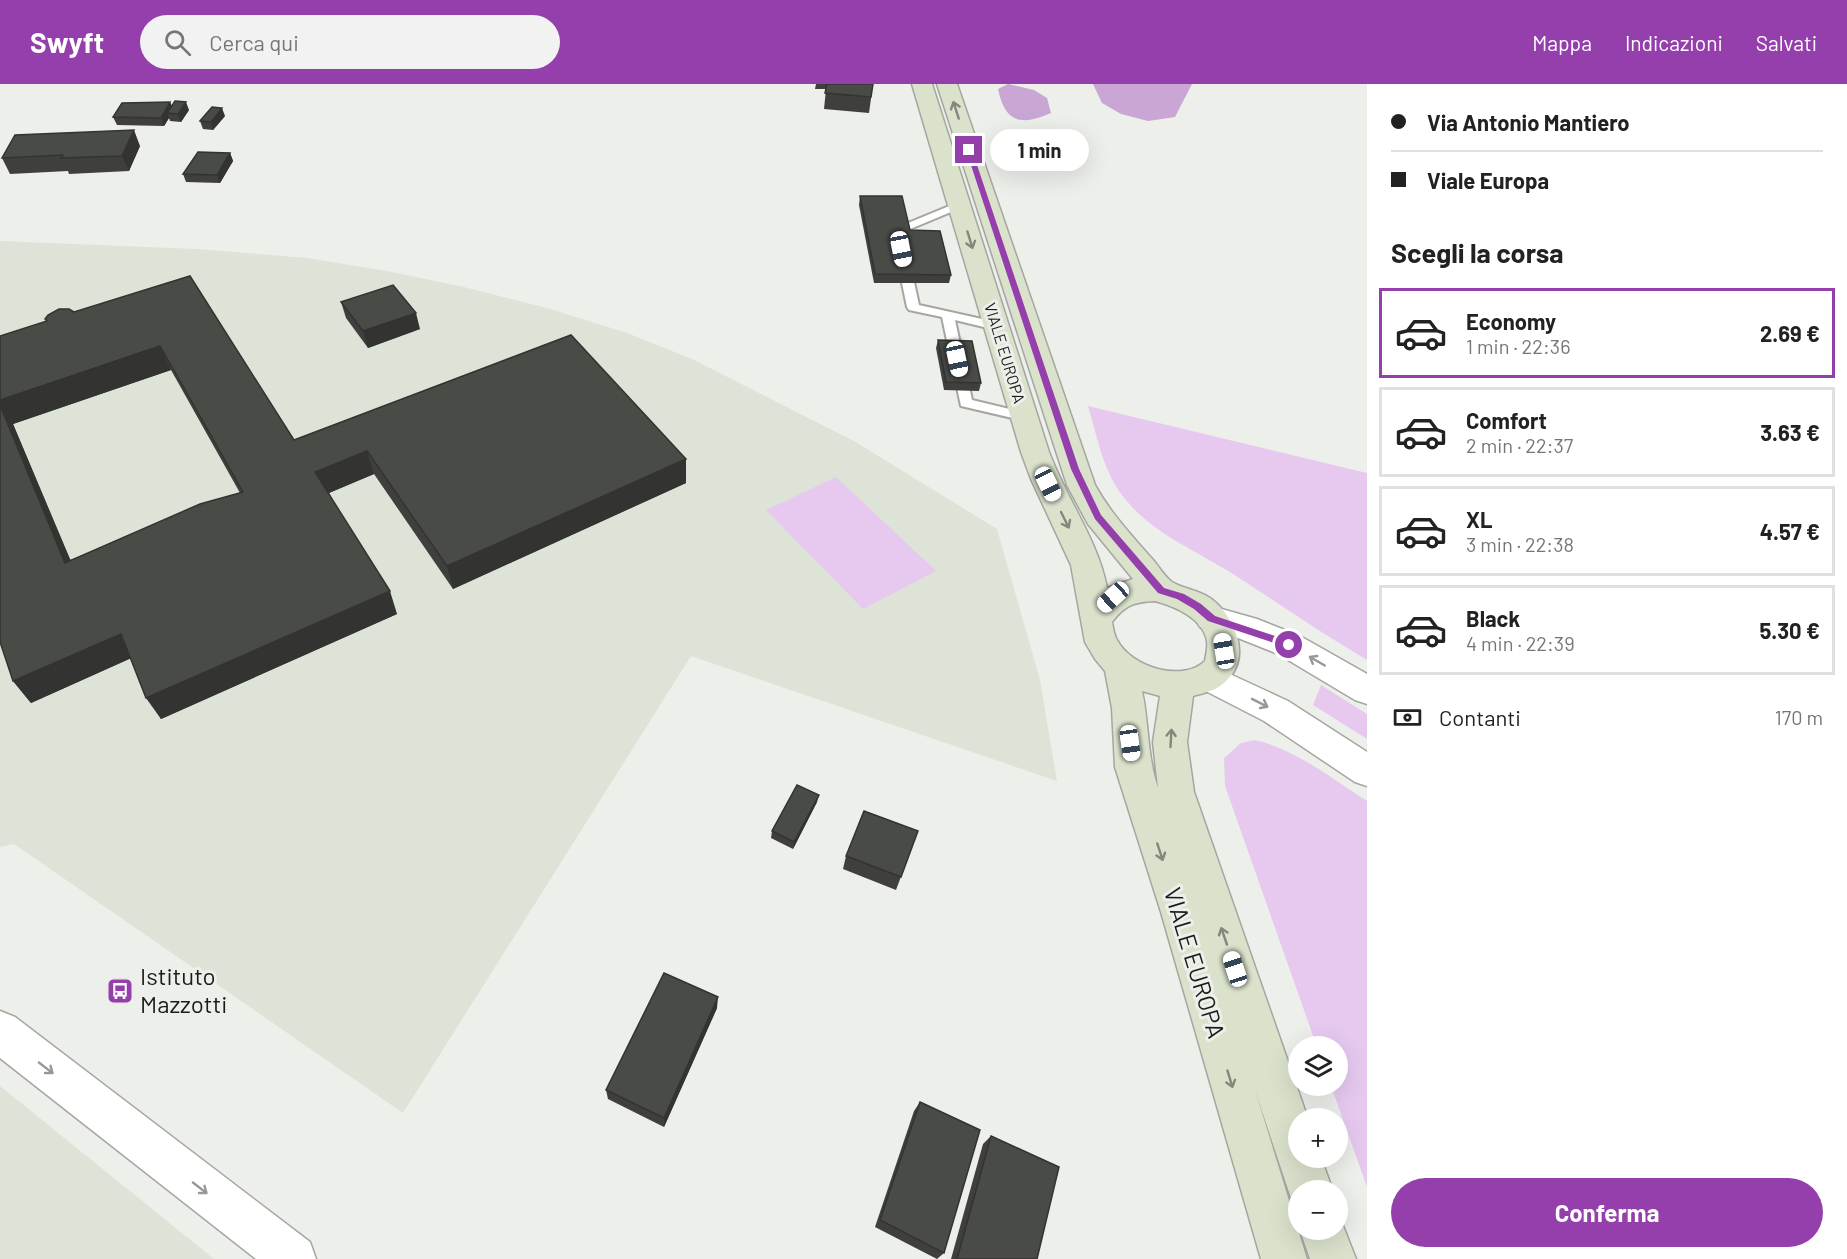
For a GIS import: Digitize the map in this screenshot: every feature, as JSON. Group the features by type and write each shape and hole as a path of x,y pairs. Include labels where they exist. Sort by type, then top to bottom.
{"main road":[{"name":"VIALE EUROPA","path":"922,84 1040,467 1087,567 1098,634 1106,650 1120,664 1138,675 1158,682 1193,681 1220,666 1224,651 1222,634 1211,618 1198,606 1180,596 1161,590 1126,591 1113,597 1103,606 1097,618"},
{"name":"VIALE EUROPA","path":"947,84 1081,485 1098,517 1161,590"},
{"name":"VIALE EUROPA","path":"1120,664 1129,708 1133,767 1180,912 1284,1259"},
{"name":"VIALE EUROPA","path":"1193,681 1170,742 1176,792 1306,1180"},
{"path":"1326,1240 1333,1259"}],"street":[{"path":"1211,618 1289,645 1367,690"},
{"path":"1193,681 1276,711 1367,771"},
{"path":"0,1032 293,1259"}],"lane":[{"path":"959,205 897,230 913,307 996,326"},
{"path":"948,315 966,403 1024,417"}],"shaded area":[{"path":"1008,84 1034,90 1047,98 1051,113 1031,120 1016,119 1010,115 1005,109 998,89"},
{"path":"1093,84 1192,84 1175,117 1148,121 1121,114 1102,103"},
{"path":"0,241 197,249 307,258 464,287 547,308 627,333 692,359 854,441 997,529 1040,680 1057,781 691,656 403,1113 14,844 0,847"},
{"path":"1088,406 1367,473 1367,660 1233,574 1170,537 1141,516 1117,488 1107,469"},
{"path":"836,477 936,571 863,609 766,510"},
{"path":"1321,685 1367,714 1367,739 1313,705"},
{"path":"1255,740 1285,751 1327,774 1367,801 1367,1187 1348,1134 1348,1108 1339,1108 1335,1096 1348,1096 1348,1036 1313,1036 1225,786 1224,758 1241,743"},
{"path":"0,1086 214,1259 0,1259"}],"building":[{"path":"827,84 873,84 871,97 825,93"},
{"path":"175,101 186,102 178,114 167,113"},
{"path":"170,102 161,118 113,117 122,103"},
{"path":"212,107 222,108 211,122 200,121"},
{"path":"134,130 122,156 61,158 63,155 2,158 15,135"},
{"path":"198,152 230,153 217,175 183,174"},
{"path":"860,196 902,196 910,230 940,231 951,275 875,274"},
{"path":"190,276 294,440 571,335 686,459 447,566 367,451 315,472 390,591 146,698 121,634 13,681 0,642 0,405 65,563 200,504 243,492 160,346 0,400 0,336 47,321 45,319 48,315 59,309 69,309 74,312"},
{"path":"393,285 416,313 363,331 341,302"},
{"path":"938,340 972,341 981,383 946,382"},
{"path":"797,785 819,795 794,842 772,831"},
{"path":"864,811 918,831 901,877 846,856"},
{"path":"664,973 718,997 664,1118 606,1090"},
{"path":"920,1102 980,1130 944,1253 880,1220"},
{"path":"991,1136 1059,1167 1037,1259 957,1259"}],"place":[{"name":"Istituto Mazzotti","path":"120,991"}],"route":[{"path":"969,150 1064,438 1081,485 1098,517 1161,590 1180,596 1198,606 1211,618 1246,628 1289,645"}]}
